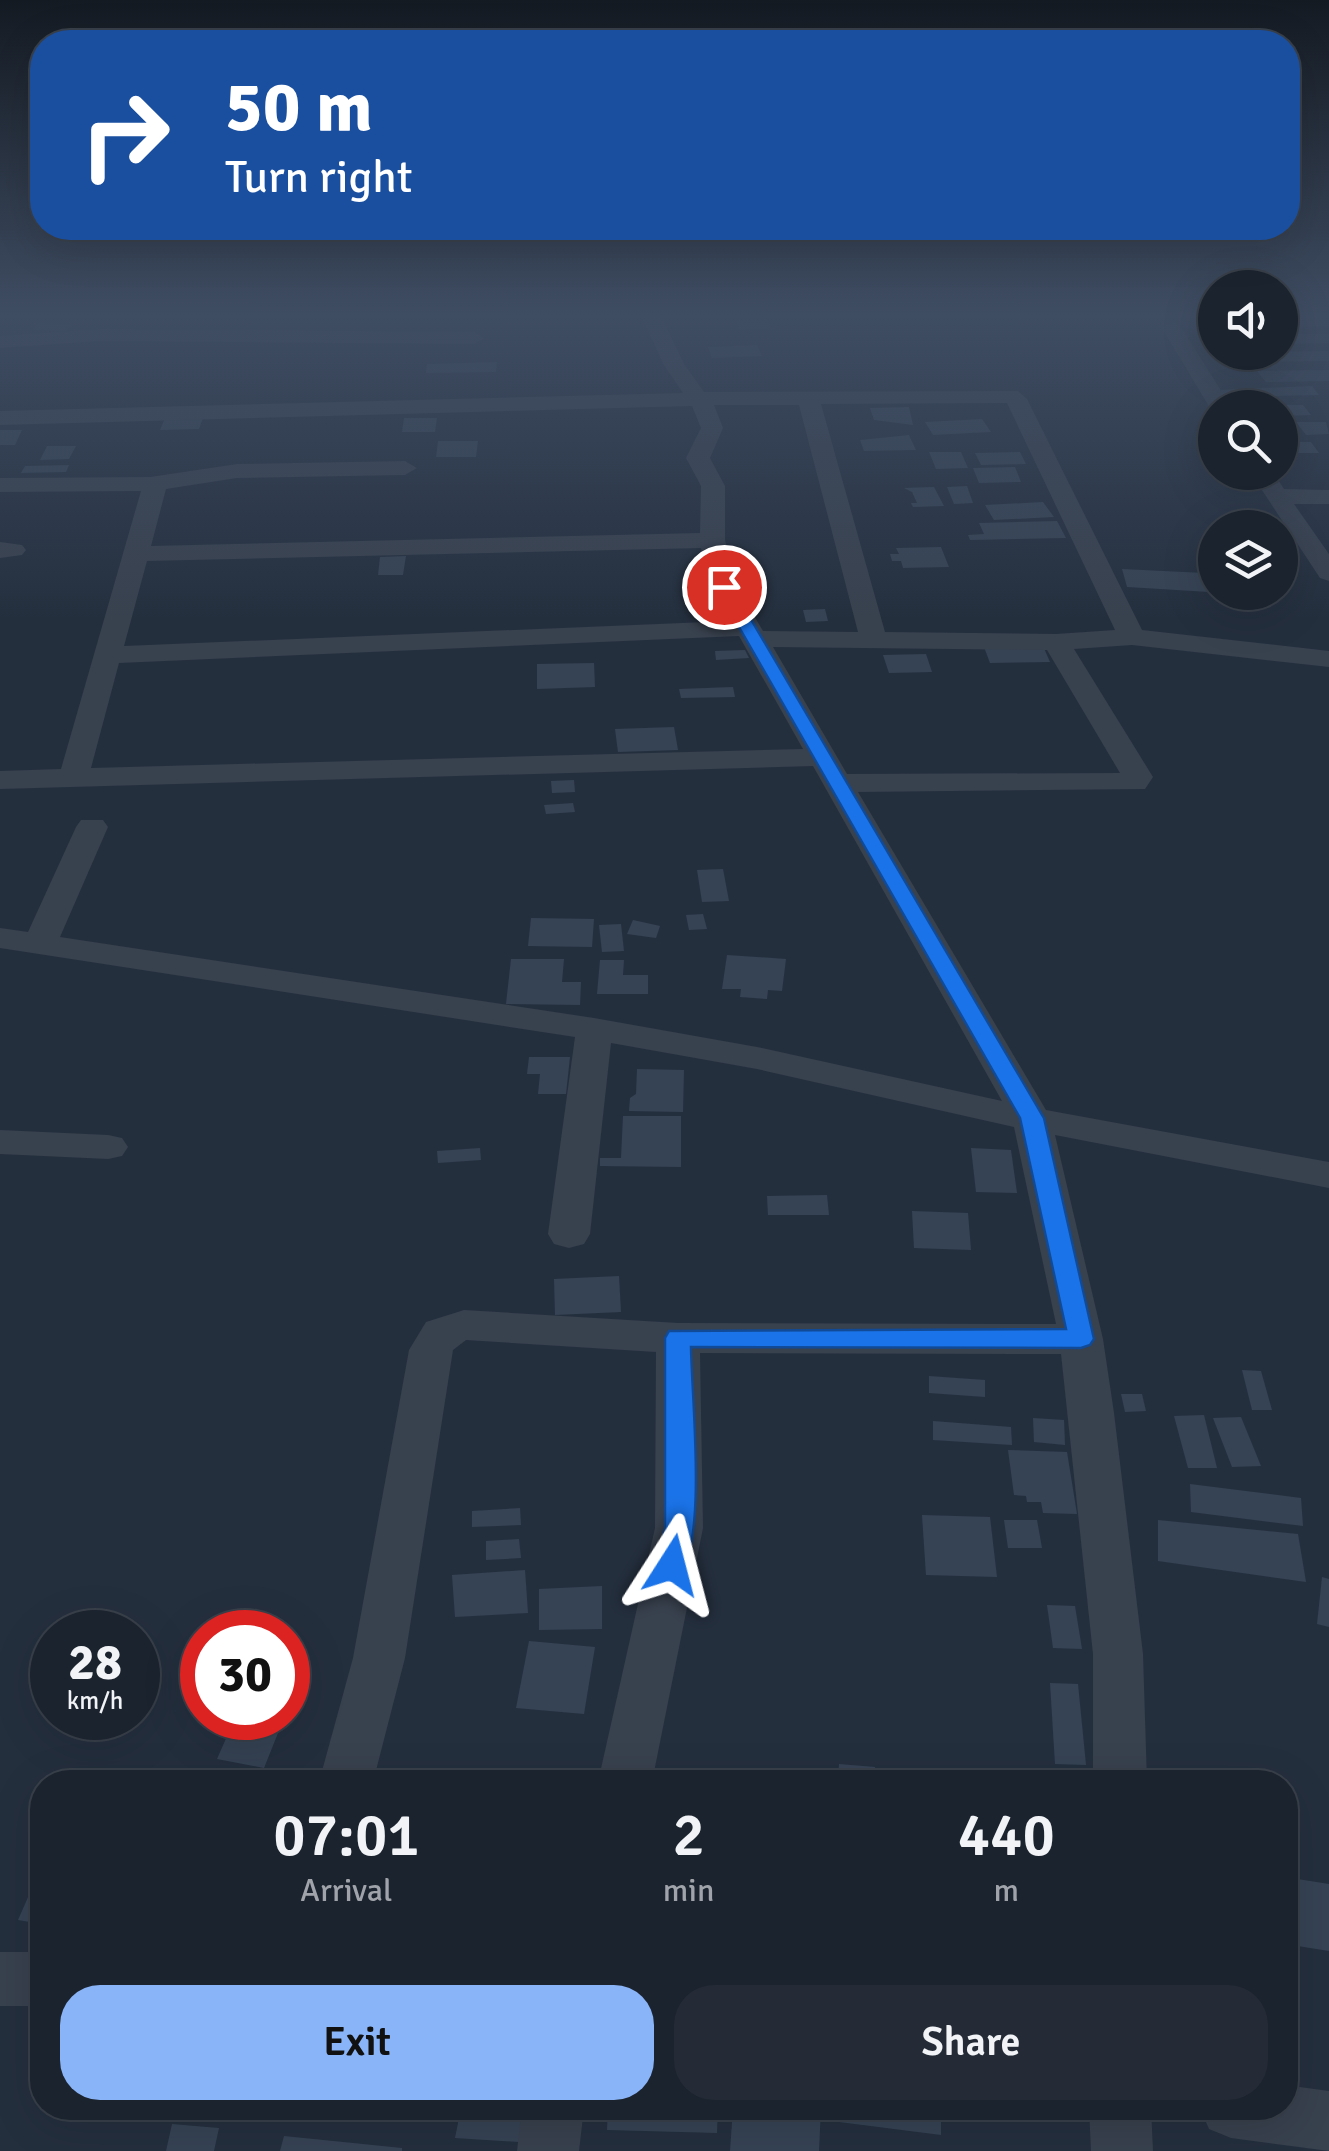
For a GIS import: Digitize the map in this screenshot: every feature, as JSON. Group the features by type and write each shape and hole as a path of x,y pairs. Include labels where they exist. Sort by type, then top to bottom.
{"street":[{"path":"709,418 712,428 698,458 715,496 712,540 724,587 1032,1118 1081,1339 1118,1654 1120,1770"},
{"path":"814,418 874,640"},
{"path":"1025,418 1132,637"},
{"path":"0,485 150,484 238,471 405,468"},
{"path":"74,776 154,489 150,484"},
{"path":"1272,490 1329,573"},
{"path":"1276,496 1329,498"},
{"path":"137,554 712,540"},
{"path":"105,655 748,633 874,640 1056,642 1132,637 1329,659"},
{"path":"0,780 74,776 833,770 1134,782 1138,777 1056,642"},
{"path":"40,944 92,827"},
{"path":"0,938 594,1029 757,1058 1032,1118 1329,1175"},
{"path":"569,1234 594,1029"},
{"path":"0,1142 108,1147"},
{"path":"349,1770 379,1658 431,1350 441,1332 464,1325 678,1338 1081,1339"},
{"path":"628,1770 679,1528 678,1338"},
{"path":"0,1979 30,1979"},
{"path":"1298,2118 1329,2122"},
{"path":"548,2151 552,2120"},
{"path":"1121,2120 1122,2151"}],"building":[{"path":"165,418 203,418 199,429 160,430"},
{"path":"404,418 437,418 435,432 402,432"},
{"path":"912,418 913,425 874,420"},
{"path":"982,419 991,432 933,435 925,422"},
{"path":"1298,422 1326,422 1329,434 1306,435"},
{"path":"0,430 22,430 15,445 0,445"},
{"path":"909,435 916,450 864,451 860,440"},
{"path":"438,441 478,441 476,457 436,457"},
{"path":"1298,442 1311,442 1319,453 1298,453"},
{"path":"47,446 76,446 69,459 40,460"},
{"path":"929,452 961,452 968,468 936,469"},
{"path":"1020,452 1026,464 981,465 975,453"},
{"path":"69,465 66,472 21,473 25,466"},
{"path":"1015,467 1021,482 979,483 973,468"},
{"path":"967,486 973,503 954,504 947,487"},
{"path":"934,487 944,506 913,507 911,503 917,503 912,492 904,488"},
{"path":"1043,502 1054,517 994,520 985,505"},
{"path":"1057,521 1066,538 970,540 968,535 984,534 979,523"},
{"path":"941,547 949,567 903,568 901,561 892,561 890,554 899,554 896,548"},
{"path":"406,556 403,575 378,575 380,557"},
{"path":"1122,569 1198,573 1198,591 1127,587"},
{"path":"825,609 828,621 806,622 803,610"},
{"path":"1043,646 1050,662 990,663 984,647"},
{"path":"745,650 749,658 716,660 715,651"},
{"path":"926,654 932,672 889,673 883,655"},
{"path":"594,663 595,687 537,689 537,664"},
{"path":"733,687 735,697 681,698 679,689"},
{"path":"674,727 678,750 618,752 615,729"},
{"path":"574,780 575,792 552,793 551,781"},
{"path":"573,803 575,812 546,814 544,805"},
{"path":"723,869 729,901 702,902 697,870"},
{"path":"703,914 707,929 689,930 686,915"},
{"path":"531,918 594,919 592,947 528,946"},
{"path":"633,920 660,926 656,938 627,934"},
{"path":"621,924 624,951 602,952 599,925"},
{"path":"727,955 786,959 782,991 768,990 767,999 740,997 741,989 722,989"},
{"path":"511,959 564,959 562,982 581,982 580,1005 506,1004"},
{"path":"600,960 624,960 623,975 648,975 648,994 597,994"},
{"path":"529,1057 570,1057 566,1094 538,1094 540,1074 527,1074"},
{"path":"637,1069 684,1070 683,1112 629,1111 630,1098 636,1094"},
{"path":"623,1116 681,1116 681,1167 600,1166 600,1158 621,1158"},
{"path":"480,1148 481,1160 438,1163 437,1151"},
{"path":"971,1148 1011,1150 1017,1193 976,1192"},
{"path":"827,1195 829,1215 768,1215 767,1196"},
{"path":"912,1211 968,1213 971,1250 914,1248"},
{"path":"619,1276 621,1312 555,1315 554,1279"},
{"path":"1242,1370 1261,1371 1272,1410 1252,1410"},
{"path":"929,1376 985,1380 985,1397 929,1393"},
{"path":"1121,1394 1142,1394 1146,1411 1125,1412"},
{"path":"1204,1415 1217,1468 1188,1468 1174,1416"},
{"path":"1241,1417 1261,1466 1232,1467 1213,1418"},
{"path":"1033,1418 1064,1420 1065,1445 1034,1442"},
{"path":"933,1421 1011,1427 1012,1445 933,1440"},
{"path":"1008,1450 1067,1452 1077,1514 1043,1513 1041,1502 1027,1502 1026,1496 1014,1495"},
{"path":"1190,1484 1301,1498 1303,1526 1191,1512"},
{"path":"520,1508 521,1525 472,1527 472,1511"},
{"path":"922,1515 990,1517 997,1577 926,1575"},
{"path":"1004,1520 1037,1520 1042,1548 1008,1548"},
{"path":"1158,1520 1298,1534 1306,1582 1158,1561"},
{"path":"519,1539 521,1558 486,1560 486,1541"},
{"path":"525,1570 528,1613 455,1617 452,1575"},
{"path":"1322,1577 1329,1579 1329,1627 1317,1624"},
{"path":"602,1586 602,1629 539,1630 539,1589"},
{"path":"1047,1605 1075,1606 1082,1649 1053,1648"},
{"path":"529,1641 595,1647 584,1714 516,1708"},
{"path":"1050,1683 1078,1684 1086,1765 1055,1764"},
{"path":"225,1740 275,1740 264,1768 217,1759"},
{"path":"839,1764 875,1767 875,1770 839,1770"},
{"path":"1298,1879 1329,1884 1329,1951 1298,1946"},
{"path":"30,1892 30,1922 18,1920"},
{"path":"459,2120 521,2120 519,2142 455,2138"},
{"path":"607,2120 718,2120 717,2133 607,2130"},
{"path":"732,2120 820,2120 819,2151 730,2151"},
{"path":"941,2120 941,2135 839,2122"},
{"path":"172,2124 219,2128 214,2151 166,2151"},
{"path":"284,2136 402,2148 402,2151 280,2151"}],"route":[{"path":"672,1565 679,1528 678,1338 1081,1339 1032,1118 724,587"}]}
